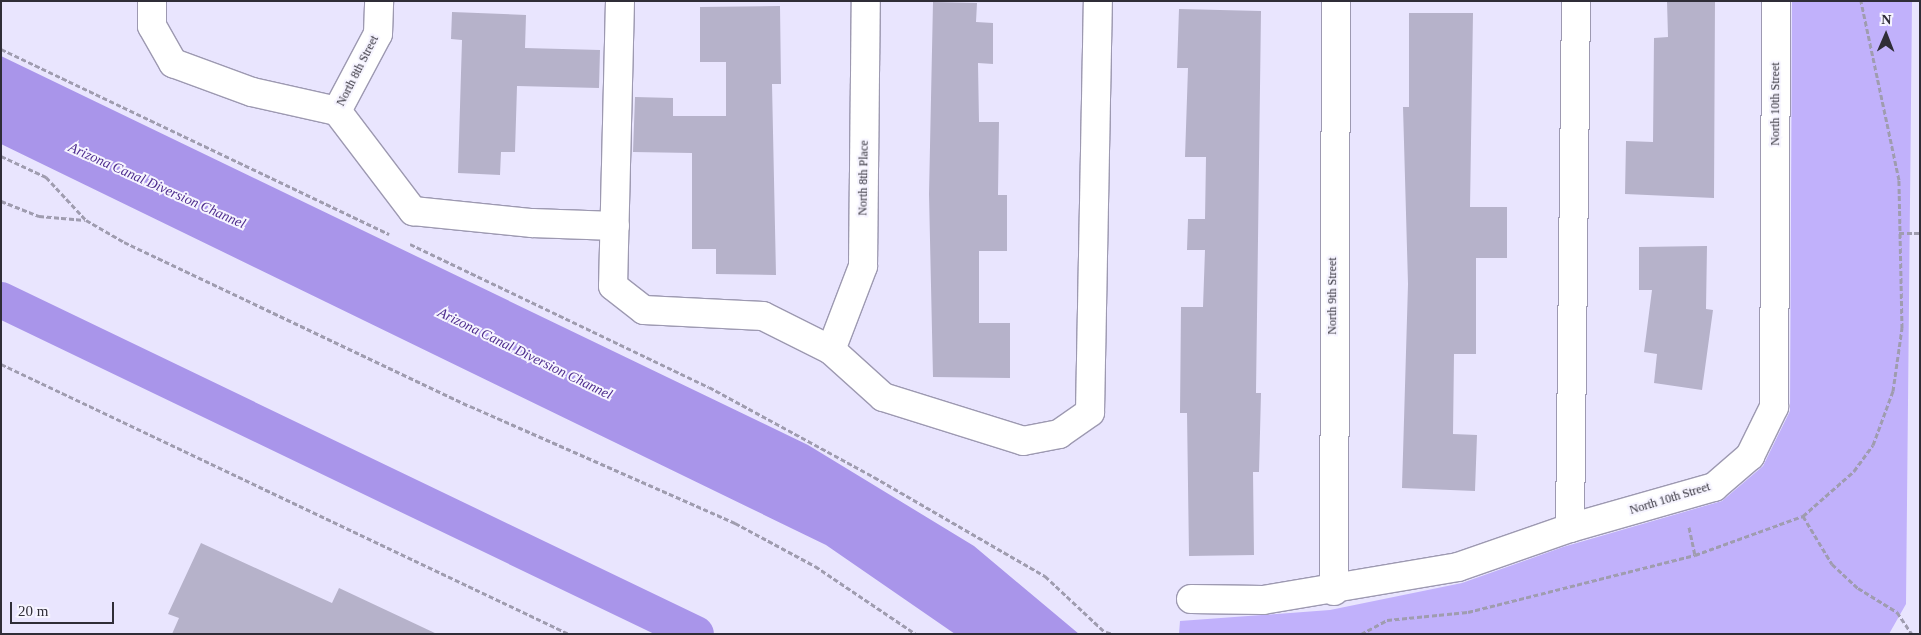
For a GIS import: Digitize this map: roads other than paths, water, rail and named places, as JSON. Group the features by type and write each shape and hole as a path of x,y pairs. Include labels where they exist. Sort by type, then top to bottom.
{"street":[{"path":"152,1 152,26 172,62 252,92 337,112 413,211 532,223 615,226"},
{"name":"North 8th Street","path":"337,112 378,34 379,1"},
{"path":"620,1 613,286 644,310 763,316 831,350 882,397 1023,440 1058,434 1090,412 1098,1"},
{"name":"North 8th Place","path":"831,350 863,266 866,1"},
{"name":"North 9th Street","path":"1334,591 1336,1"},
{"path":"1570,528 1576,1"},
{"name":"North 10th Street","path":"1191,599 1263,600 1334,591 1458,567 1570,528 1714,487 1750,456 1774,407 1776,1"}],"water":[{"name":"Arizona Canal Diversion Channel","path":"1,56 808,445 974,546 1079,634 955,634 826,545 1,144"}],"waterway":[{"path":"1,300 696,634"}]}
